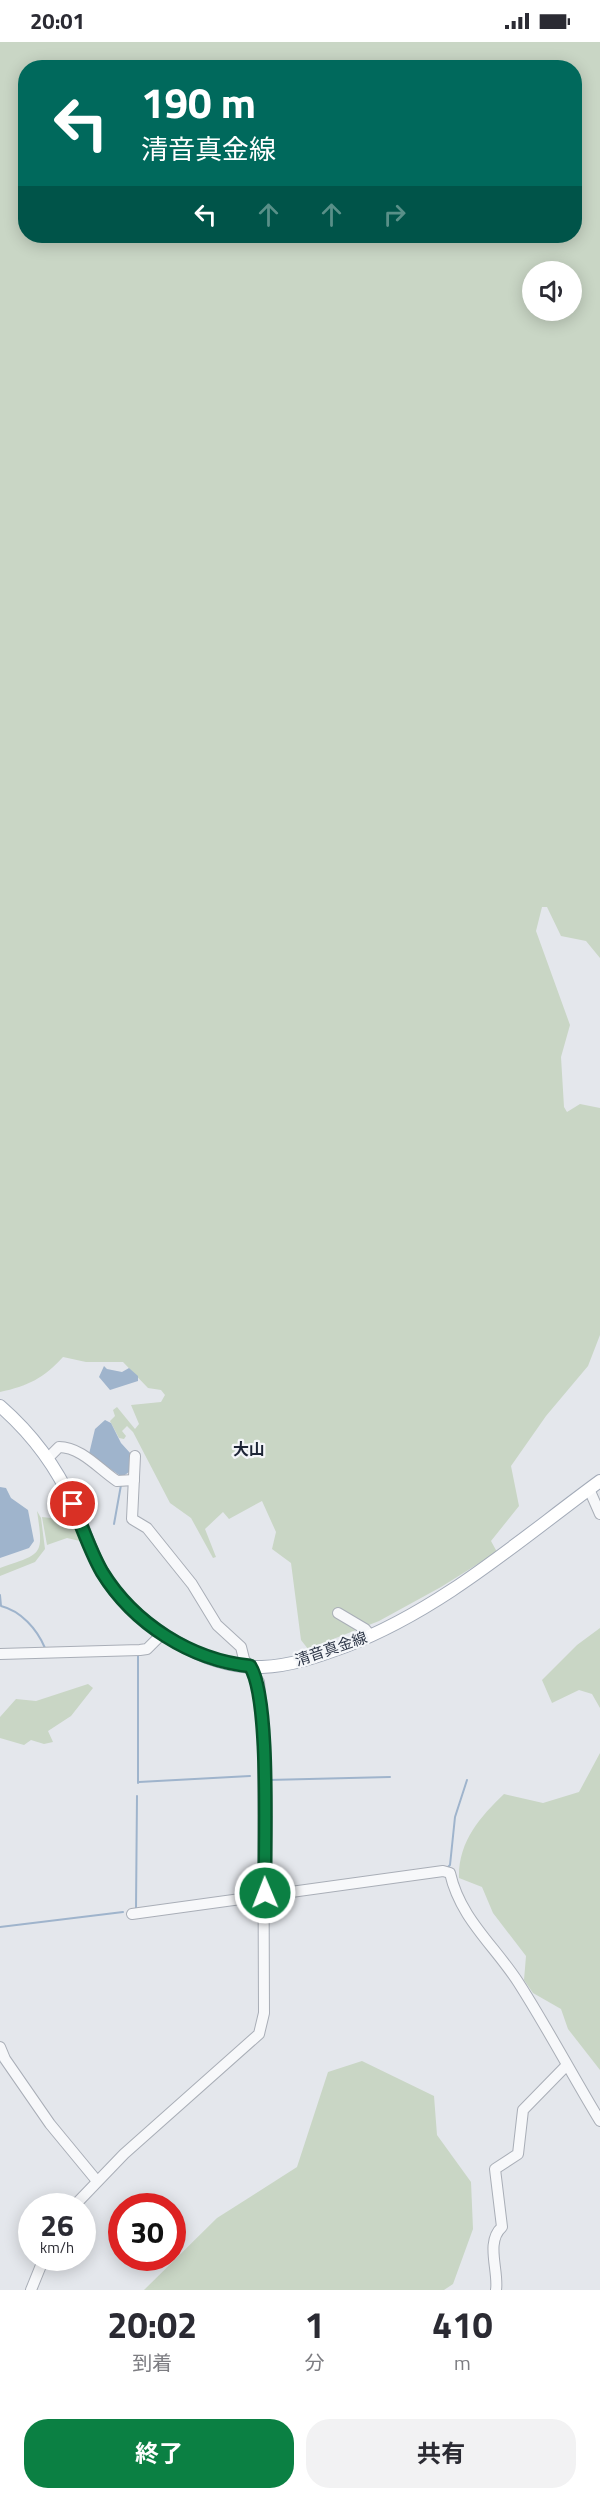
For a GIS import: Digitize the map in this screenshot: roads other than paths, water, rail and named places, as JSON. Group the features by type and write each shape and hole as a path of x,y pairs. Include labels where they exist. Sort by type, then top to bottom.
{"main road":[{"name":"清音真金線","path":"0,1406 26,1431 47,1459 63,1484 102,1572 129,1606 162,1634 206,1657 250,1666 276,1665 311,1658 371,1636 422,1609 489,1566 600,1481"}],"street":[{"path":"47,1459 59,1447 65,1447 126,1481"},
{"path":"86,2193 262,2028 265,1996 263,1729 259,1682 241,1647 217,1625 192,1584 158,1540 147,1527 132,1519 126,1481 135,1456"},
{"path":"589,1489 600,1514"},
{"path":"338,1613 371,1636"},
{"path":"0,1654 140,1650 147,1649 162,1634"},
{"path":"132,1914 443,1871 450,1873 459,1900 471,1921 519,1983 600,2121"},
{"path":"0,2047 2,2059 50,2124 97,2181"},
{"path":"496,2290 494,2244 497,2231 502,2227 495,2169 518,2154 523,2109 566,2066"},
{"path":"31,2290 39,2271"}],"water":[{"path":"104,1366 107,1369 122,1372 129,1368 138,1376 138,1381 110,1390 99,1377"},
{"path":"105,1420 111,1423 121,1443 131,1454 129,1472 122,1477 89,1454 95,1429"},
{"path":"0,1487 6,1488 11,1498 28,1510 34,1541 29,1548 0,1558"}],"waterway":[{"path":"114,1524 121,1485"},
{"path":"0,1595 1,1606 22,1616 38,1634 45,1648"},
{"path":"138,1653 138,1783"},
{"path":"139,1782 250,1776"},
{"path":"268,1780 390,1777"},
{"path":"447,1868 450,1865 455,1817 467,1780"},
{"path":"136,1908 137,1796"},
{"path":"0,1927 123,1912"}],"district":[{"name":"大山","path":"249,1449"}]}
